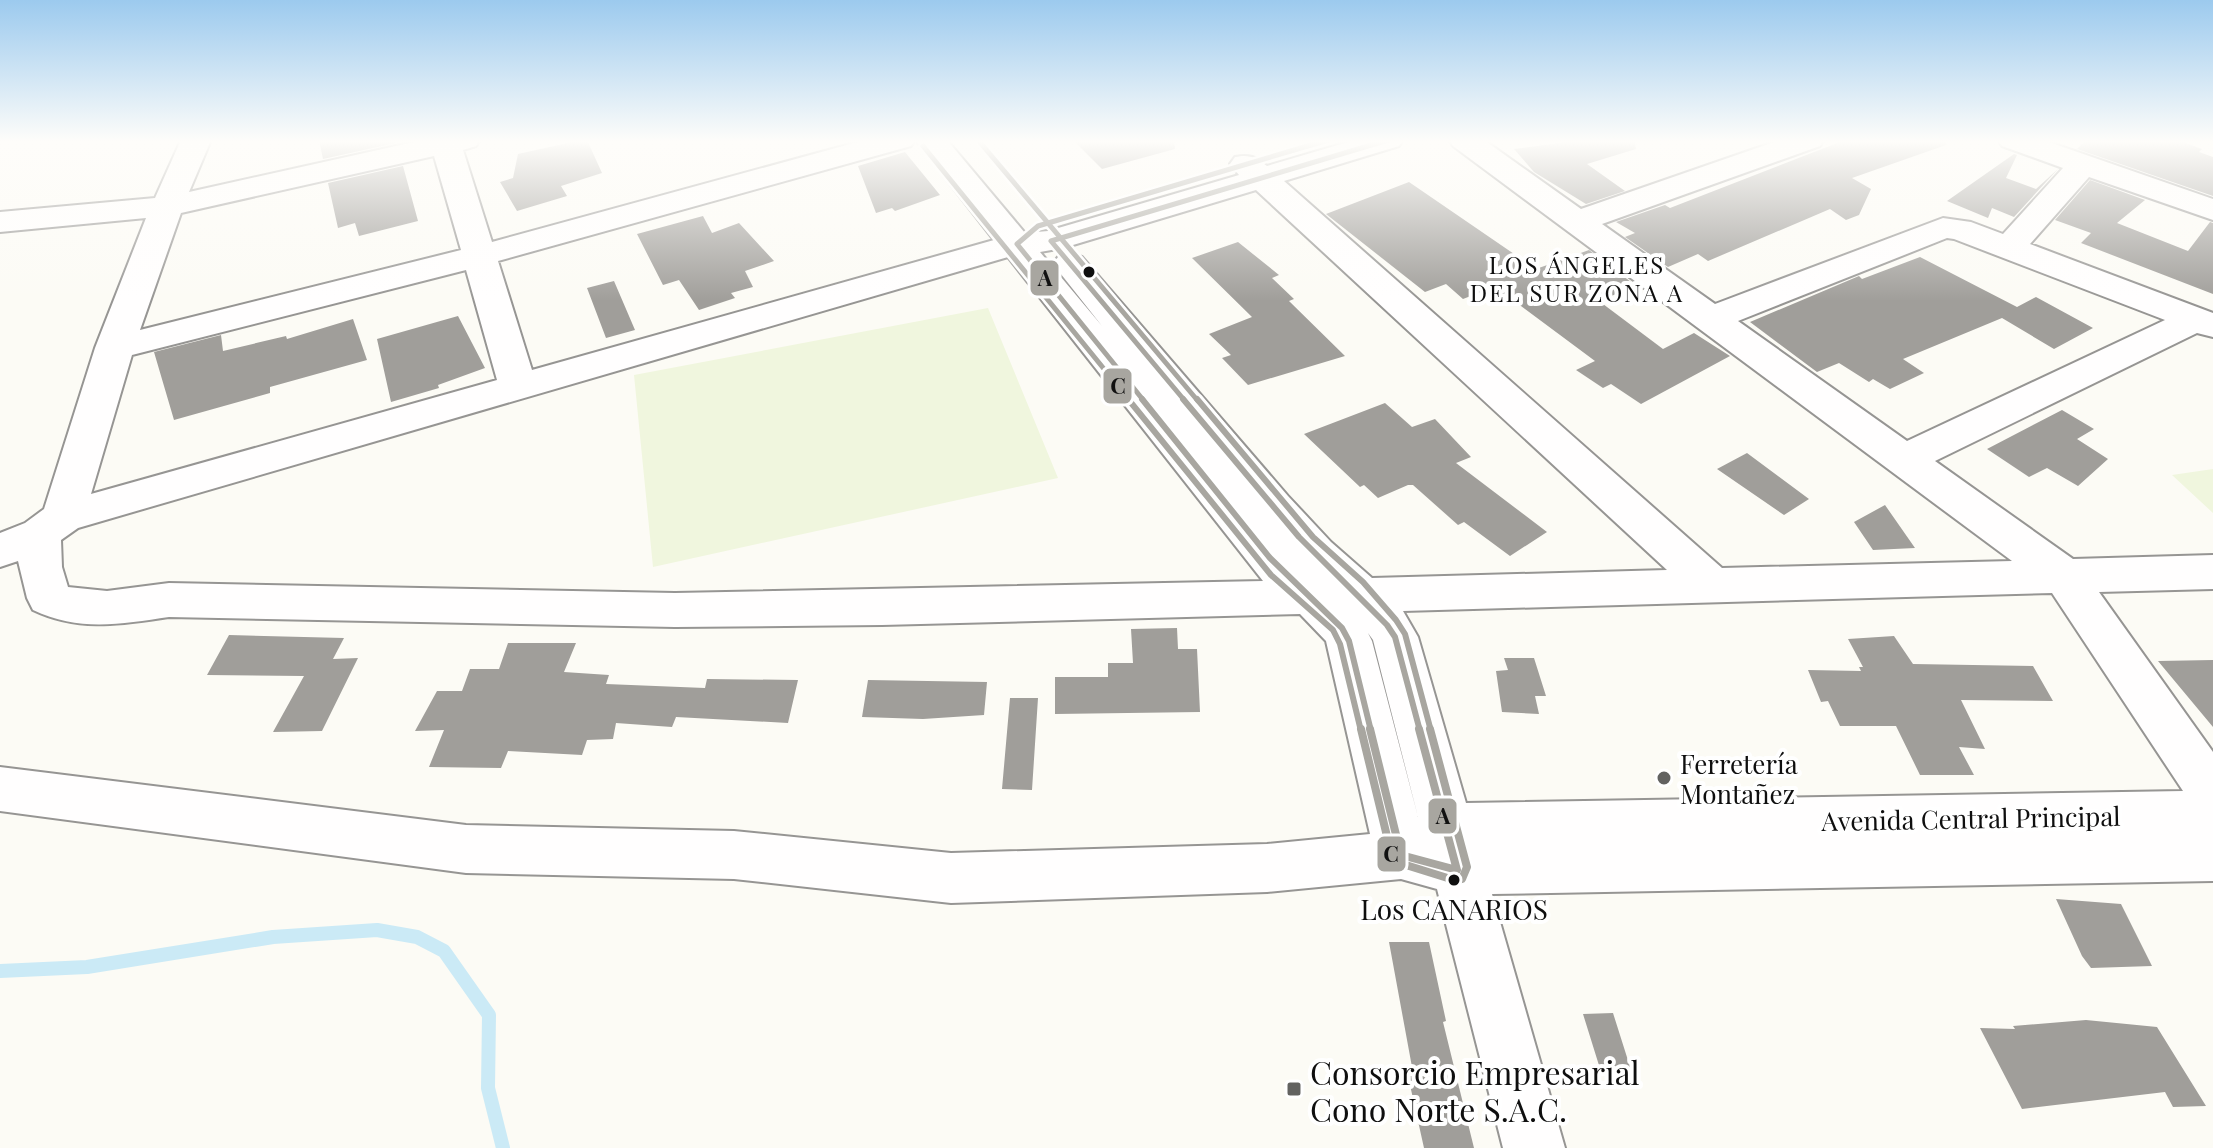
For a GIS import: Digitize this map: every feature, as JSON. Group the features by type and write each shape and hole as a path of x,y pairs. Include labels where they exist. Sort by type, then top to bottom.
{"street":[{"path":"171,194 113,348 34,534 43,583 49,598 63,606 99,608 169,600 675,610 1312,597 1364,593 2213,572"},
{"path":"0,222 165,207 224,194"},
{"path":"465,194 518,385"},
{"path":"113,348 480,256 706,194"},
{"path":"988,194 1035,237 1306,544 1364,593 1385,617 1395,637 1534,1148"},
{"path":"1004,194 1171,440 1273,563 1341,624 1349,641 1401,855"},
{"path":"34,534 518,385 1181,194"},
{"path":"1278,194 1711,584"},
{"path":"1538,194 2063,575 2213,793"},
{"path":"1577,222 1657,194"},
{"path":"2009,247 2057,194"},
{"path":"2166,194 2213,210"},
{"path":"1710,319 1943,228 1959,229 2009,247 2204,323"},
{"path":"1902,460 2204,323"},
{"path":"0,789 466,849 734,855 951,878 1267,868 1453,848"},
{"name":"Avenida Central Principal","path":"1453,848 2213,813"},
{"name":"Avenida Central Principal","path":"1453,848 2213,857"}],"green space":[{"path":"988,308 1058,478 653,567 634,375"},
{"path":"2213,469 2213,513 2172,475"}],"building":[{"path":"330,194 411,194 418,221 359,236 355,223 338,228"},
{"path":"507,194 567,196 517,211"},
{"path":"869,194 940,195 895,211 892,208 876,213"},
{"path":"1379,194 1426,194 1536,269 1589,250 1631,282 1625,284 1631,288 1599,301 1663,349 1694,333 1730,356 1641,404 1611,384 1603,388 1576,370 1595,361 1505,294 1495,298 1486,290 1463,299 1446,284 1425,292 1326,214"},
{"path":"1569,194 1617,194 1586,204"},
{"path":"1707,194 1869,194 1859,215 1846,220 1830,209 1708,261 1698,254 1668,267 1625,237 1635,233 1616,222 1665,205 1670,208"},
{"path":"1958,194 2035,194 2014,217 1992,208 1988,218 1947,201"},
{"path":"2078,194 2127,194 2145,200 2117,223 2188,251 2210,222 2213,223 2213,294 2081,243 2091,233 2055,220"},
{"path":"703,216 712,233 739,223 774,261 745,271 753,287 731,293 735,298 699,310 679,280 663,285 637,234"},
{"path":"1238,242 1279,275 1272,278 1294,299 1289,301 1345,356 1248,385 1222,358 1231,355 1209,334 1252,317 1192,258"},
{"path":"1920,257 2017,307 2036,297 2093,328 2054,349 2002,318 1903,359 1924,373 1890,389 1873,379 1869,382 1839,363 1817,372 1750,322 1859,276 1862,279"},
{"path":"614,281 635,330 606,338 587,288"},
{"path":"458,316 485,368 438,385 439,388 391,402 377,339"},
{"path":"353,319 367,360 270,387 270,393 174,420 154,352 221,335 223,351 286,336 287,339"},
{"path":"1385,403 1412,427 1435,419 1471,457 1456,463 1547,532 1510,556 1464,522 1458,525 1413,485 1378,498 1364,485 1360,487 1304,434"},
{"path":"2062,410 2094,429 2077,439 2108,459 2078,486 2047,468 2029,477 1987,449"},
{"path":"1747,453 1809,499 1784,515 1717,469"},
{"path":"1885,505 1915,548 1873,550 1854,522"},
{"path":"1177,628 1178,649 1197,649 1200,712 1055,714 1055,677 1108,677 1108,663 1133,663 1131,629"},
{"path":"229,635 344,638 333,659 358,658 322,731 273,732 304,676 207,675"},
{"path":"1894,636 1913,664 2033,666 2053,701 1961,700 1985,749 1959,747 1974,775 1920,775 1896,726 1840,726 1828,701 1821,702 1808,670 1861,671 1859,667 1863,667 1848,639"},
{"path":"508,643 576,643 564,672 609,675 606,684 705,688 707,679 798,680 788,723 676,717 672,727 616,723 613,739 587,740 582,755 508,751 501,768 429,767 444,730 415,731 437,691 462,691 470,669 499,669"},
{"path":"1504,658 1534,658 1546,696 1535,696 1539,714 1502,712 1496,671 1508,670"},
{"path":"2213,660 2213,727 2158,661"},
{"path":"868,680 987,682 984,715 923,719 862,717"},
{"path":"1010,698 1038,698 1032,790 1002,789"},
{"path":"2056,899 2121,904 2152,966 2091,968 2082,956"},
{"path":"1389,942 1429,942 1446,1021 1443,1022 1474,1148 1424,1148 1406,1067 1412,1067"},
{"path":"1613,1013 1632,1073 1602,1075 1583,1014"},
{"path":"2086,1020 2157,1027 2206,1106 2173,1107 2165,1092 2022,1109 1980,1028 2015,1029 2013,1026"}],"waterway":[{"path":"0,971 87,967 273,937 377,930 417,937 444,951 489,1015 488,1088 503,1148"}],"transit line":[{"name":"C","path":"962,194 1271,575 1333,630 1340,644 1393,861 1454,880 1462,879 1467,867 1405,634 1386,606 1313,537 1023,194"},
{"name":"A","path":"1147,194 1038,226 1017,244 1270,558 1342,628 1349,641 1401,855 1457,870 1395,637 1369,604 1288,524 1051,241 1209,194"}],"place":[{"name":"Ferretería Montañez","path":"1664,778"},
{"name":"Los CANARIOS","path":"1454,880"},
{"name":"Consorcio Empresarial Cono Norte S.A.C.","path":"1294,1089"}],"district":[{"name":"LOS ÁNGELES DEL SUR ZONA A","path":"1577,278"}]}
